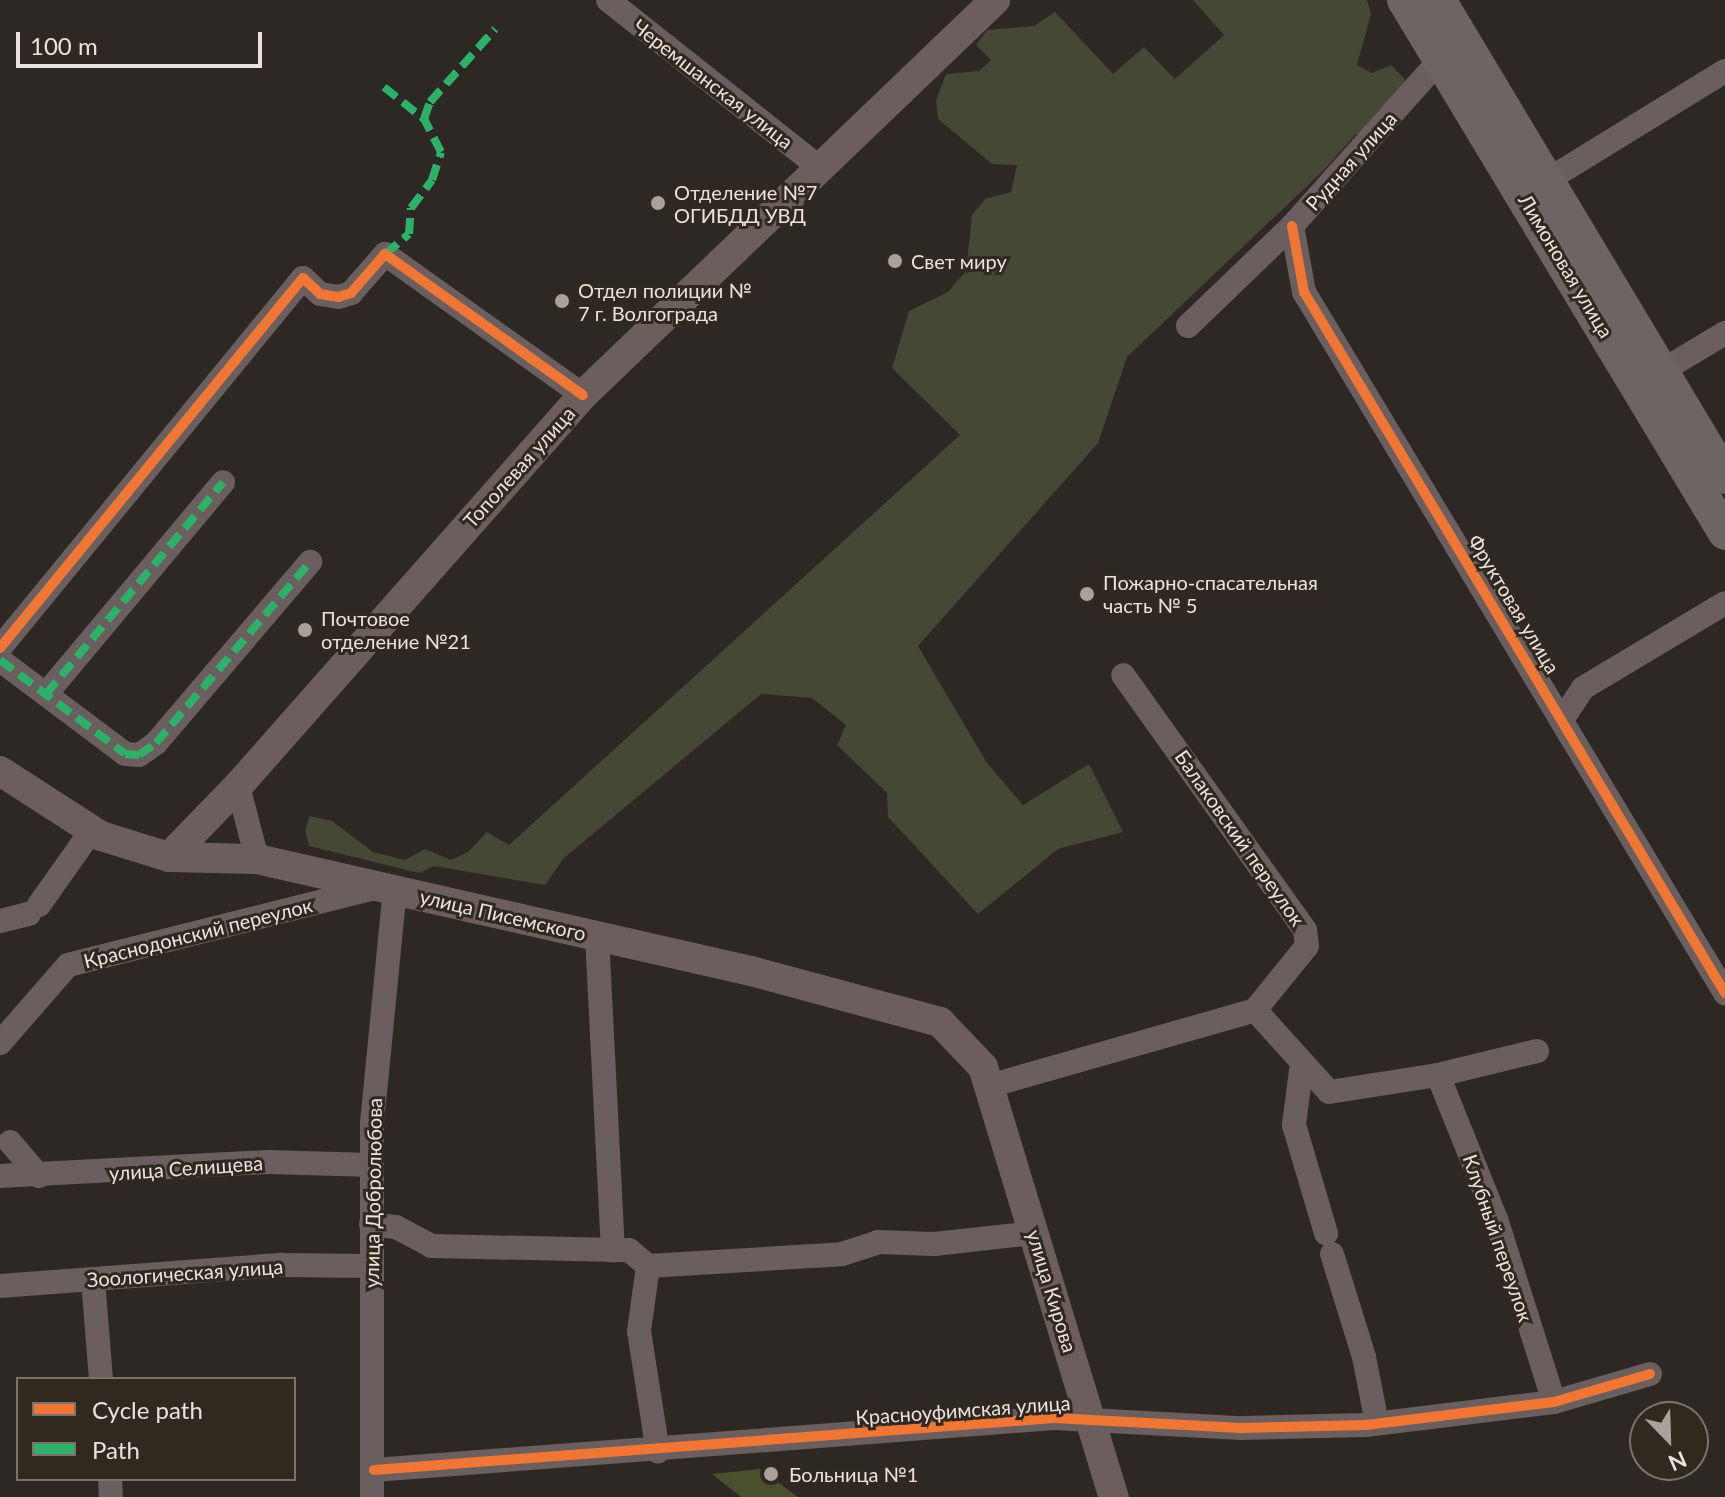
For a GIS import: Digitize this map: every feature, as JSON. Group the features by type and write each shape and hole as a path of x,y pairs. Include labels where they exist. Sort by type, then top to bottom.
{"highway":[{"name":"Лимоновая улица","path":"1404,0 1725,533"},
{"name":"Лимоновая улица","path":"1439,0 1725,477"}],"main road":[{"name":"Тополевая улица","path":"169,857 238,786 583,395 995,0"},
{"name":"улица Писемского","path":"0,771 92,830 169,857 257,859 597,936 940,1022 983,1067 989,1086"},
{"name":"улица Кирова","path":"989,1086 1114,1497"}],"street":[{"name":"Черемшанская улица","path":"608,0 820,168"},
{"name":"Рудная улица","path":"1188,326 1292,226 1441,59"},
{"path":"1546,181 1725,71"},
{"name":"Фруктовая улица","path":"1292,226 1304,292 1563,718 1725,993"},
{"path":"0,648 303,278 320,294 338,297 351,293 385,254 583,395"},
{"path":"1660,372 1725,333"},
{"path":"46,694 223,482"},
{"path":"0,660 125,754 139,755 156,743 310,562"},
{"path":"1563,718 1583,688 1725,603"},
{"name":"Балаковский переулок","path":"1123,675 1305,930 1303,954 1255,1010"},
{"path":"238,786 257,859"},
{"path":"0,921 34,909 92,830"},
{"name":"Краснодонский переулок","path":"0,1043 68,965 388,889"},
{"name":"улица Добролюбова","path":"372,1497 371,1165 388,889"},
{"path":"597,936 613,1251"},
{"path":"989,1086 1255,1010 1329,1092 1438,1075 1537,1051"},
{"path":"1302,1063 1294,1125 1364,1357 1377,1423"},
{"name":"Клубный переулок","path":"1438,1075 1496,1219 1554,1402"},
{"path":"3,1140 39,1176"},
{"name":"улица Селищева","path":"0,1176 269,1162 371,1165"},
{"path":"371,1224 396,1227 431,1246 629,1250 648,1266 842,1254 878,1242 934,1244 1034,1233"},
{"name":"Зоологическая улица","path":"0,1286 282,1265 370,1266"},
{"path":"648,1266 639,1331 658,1452"},
{"path":"93,1280 101,1377"},
{"name":"Красноуфимская улица","path":"374,1470 1090,1419 1241,1428 1377,1423 1554,1402 1650,1374"}],"green space":[{"path":"1193,0 1367,0 1371,14 1357,65 1372,73 1391,65 1405,79 1398,105 1365,136 1356,134 1324,170 1127,357 1098,443 918,646 987,763 1023,805 1089,764 1123,832 1058,849 978,914 888,817 887,793 837,745 846,725 812,698 761,694 564,858 545,885 434,866 419,873 309,846 305,829 310,816 332,821 373,852 405,860 425,849 451,860 468,852 487,832 509,845 960,435 892,368 909,311 948,292 966,271 972,215 985,199 1011,192 1017,165 992,164 938,119 936,101 946,74 979,71 991,60 976,45 987,30 1034,26 1055,12 1113,74 1144,47 1175,79 1224,35"},
{"path":"760,1469 798,1497 741,1497 712,1474"}],"marked path":[{"path":"385,254 409,234 411,208 432,180 441,152 424,119 430,102 495,29"},
{"path":"384,87 424,119"},
{"path":"46,694 223,482"},
{"path":"0,660 125,754 139,755 156,743 310,562"}],"cycle path":[{"path":"1292,226 1304,292 1725,993"},
{"path":"0,648 303,278 320,294 338,297 351,293 385,254 583,395"},
{"path":"374,1470 1054,1418 1241,1428 1366,1425 1554,1402 1650,1374"}],"place":[{"name":"Отделение №7 ОГИБДД УВД","path":"658,203"},
{"name":"Свет миру","path":"895,261"},
{"name":"Отдел полиции № 7 г. Волгограда","path":"562,301"},
{"name":"Пожарно-спасательная часть № 5","path":"1087,594"},
{"name":"Почтовое отделение №21","path":"305,630"},
{"name":"Больница №1","path":"771,1474"}]}
